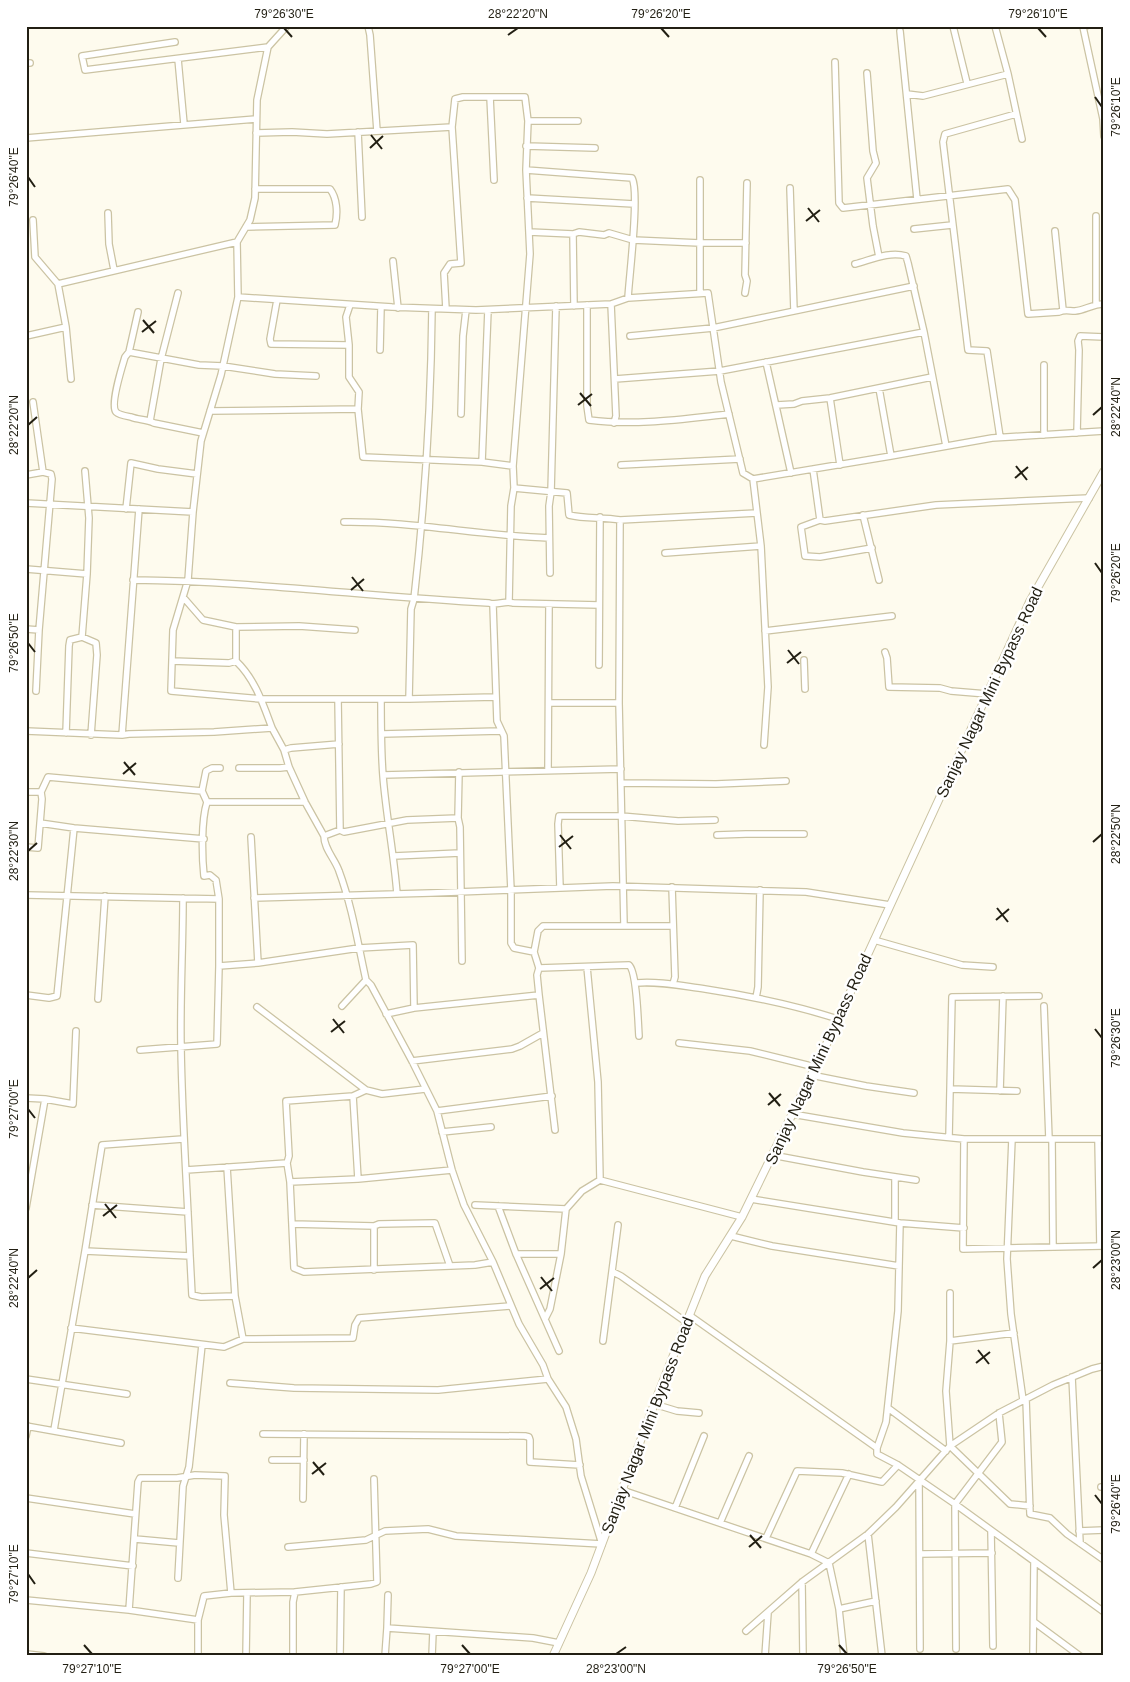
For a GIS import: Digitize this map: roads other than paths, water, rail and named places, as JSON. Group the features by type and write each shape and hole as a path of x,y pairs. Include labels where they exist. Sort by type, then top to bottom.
{"street":[{"path":"287,26 268,47 257,100 255,189 250,220 237,242 238,297 223,366 204,433 197,474 188,580 173,630 172,691 261,699 495,697"},
{"path":"368,26 377,131"},
{"path":"953,26 967,84"},
{"path":"995,26 1008,74 1022,140"},
{"path":"1086,26 1083,27 1103,119 1104,136"},
{"path":"900,31 916,199"},
{"path":"175,42 82,56 85,70 178,60 268,47"},
{"path":"178,60 184,124"},
{"path":"835,62 839,203 843,208 1008,189 1015,200 1028,314 1059,312 1063,310 1076,311 1096,304 1104,304"},
{"path":"866,73 873,151 876,163 867,178 879,257"},
{"path":"907,94 923,96 1008,74"},
{"path":"446,309 444,273 450,264 460,263 452,127 454,103 457,97 525,97 528,121 526,170 530,254 513,466 514,488 511,506 509,602"},
{"path":"490,97 494,180"},
{"path":"1000,437 987,351 968,350 943,142 945,134 1016,114"},
{"path":"26,138 256,118"},
{"path":"528,121 578,121"},
{"path":"256,133 292,132 327,134 452,127"},
{"path":"358,132 362,217"},
{"path":"526,146 595,148"},
{"path":"526,170 632,178 635,185 628,298"},
{"path":"700,180 700,293"},
{"path":"745,293 747,280 745,275 747,183"},
{"path":"790,188 794,311"},
{"path":"246,226 335,225 335,196 330,190 255,189"},
{"path":"527,198 634,204"},
{"path":"108,213 109,244 114,270"},
{"path":"1096,216 1096,304"},
{"path":"33,220 35,257 58,284 66,327 71,379"},
{"path":"914,230 952,224"},
{"path":"529,232 609,233 632,240 746,243"},
{"path":"1055,232 1063,310"},
{"path":"573,234 574,306"},
{"path":"58,284 237,242"},
{"path":"855,264 879,257 906,256 924,332 946,446"},
{"path":"393,260 398,308"},
{"path":"630,336 713,328 914,286"},
{"path":"150,421 161,359 178,293"},
{"path":"238,297 398,308 488,310 611,304 628,298 708,293 720,370 743,473 753,479 1000,437 1104,431"},
{"path":"277,300 270,339 271,344 349,345"},
{"path":"611,304 616,416 614,423"},
{"path":"350,305 346,317 349,345 349,377 360,392 358,409 363,457 482,462 513,466"},
{"path":"586,305 587,406 589,420 614,423 652,422 729,414"},
{"path":"550,573 549,506 551,492 556,306"},
{"path":"380,350 381,307"},
{"path":"410,699 411,609 414,599 428,459 432,309"},
{"path":"461,414 463,336 466,310"},
{"path":"482,462 488,310"},
{"path":"138,312 129,352 124,357 114,399 114,410 117,413 138,420 204,433"},
{"path":"26,336 66,327"},
{"path":"615,379 720,370 924,332"},
{"path":"1078,433 1078,341 1080,336 1104,337"},
{"path":"129,352 199,365 223,366 275,374 316,376"},
{"path":"766,362 792,473"},
{"path":"1044,365 1044,435"},
{"path":"777,405 830,398 932,377"},
{"path":"879,388 891,456"},
{"path":"830,398 840,465"},
{"path":"32,402 43,472"},
{"path":"210,411 358,409"},
{"path":"621,465 740,459"},
{"path":"126,509 131,463 197,474"},
{"path":"813,469 820,520"},
{"path":"82,637 89,518 85,471"},
{"name":"Sanjay Nagar Mini Bypass Road","path":"554,1656 592,1573 654,1404 705,1276 742,1217 815,1067 1030,601 1104,471"},
{"path":"26,475 43,472 50,474 52,479 39,630 36,691"},
{"path":"753,479 761,546 768,687 764,745"},
{"path":"514,488 568,493 569,515 579,517 600,517 620,520 757,513"},
{"path":"872,548 820,557 805,556 801,527 820,520 825,521 936,505 1089,498"},
{"path":"26,503 193,512"},
{"path":"122,735 139,509"},
{"path":"863,515 879,580"},
{"path":"599,665 600,517"},
{"path":"620,520 619,703 624,925"},
{"path":"344,522 422,526 510,537 549,538"},
{"path":"665,553 761,546"},
{"path":"26,569 87,574"},
{"path":"133,580 188,580 279,586 414,599 489,603 494,605 509,602 599,605"},
{"path":"183,597 203,620 236,627 299,626 356,630"},
{"path":"548,770 549,604"},
{"path":"494,605 495,697 497,721 500,731 504,736 504,772 511,890 511,943 514,948 534,952"},
{"path":"765,631 892,616"},
{"path":"236,627 236,661 246,670 261,699 272,728 284,750 288,767 324,836 324,842 339,870 347,895 366,980 371,985 437,1111 452,1170 464,1205 493,1262 519,1324 543,1366 548,1379 566,1407 576,1439 581,1476 602,1544 456,1536 428,1530 385,1531 366,1540 288,1546"},
{"path":"26,629 39,630"},
{"path":"66,733 69,646 70,640 82,637 96,643 97,655 91,735"},
{"path":"885,652 888,658 889,687 940,688 951,691 987,694"},
{"path":"804,660 805,689"},
{"path":"172,661 229,663 236,661"},
{"path":"338,699 340,830"},
{"path":"381,699 383,775 398,894"},
{"path":"549,703 619,703"},
{"path":"26,731 122,735 272,728"},
{"path":"382,734 500,731"},
{"path":"284,750 339,744"},
{"path":"239,768 288,767"},
{"path":"140,1050 217,1044 219,899 216,880 210,875 204,876 205,809 207,802 202,791 206,771 212,768 220,768"},
{"path":"383,775 621,769"},
{"path":"459,772 458,818 462,892 462,961"},
{"path":"26,847 38,848 41,792 48,777 202,791"},
{"path":"621,784 716,784 786,781"},
{"path":"26,792 41,792"},
{"path":"207,802 305,802"},
{"path":"560,888 559,816 621,816 678,820 715,820"},
{"path":"324,836 340,830 344,832 407,820 458,818"},
{"path":"40,822 74,828 204,839"},
{"path":"26,995 49,998 57,996 74,828"},
{"path":"717,835 804,834"},
{"path":"251,837 258,963"},
{"path":"394,856 460,853"},
{"path":"254,898 624,886 806,892 890,905"},
{"path":"672,888 675,977 673,984"},
{"path":"756,998 758,987 760,890"},
{"path":"26,894 219,899"},
{"path":"98,999 105,896"},
{"path":"182,898 181,1048 183,1139 192,1295 201,1297 235,1296"},
{"path":"555,1130 537,975 539,968 534,952 538,932 543,926 673,926"},
{"path":"874,940 962,965 993,967"},
{"path":"219,966 258,963 359,948 413,945 414,1008"},
{"path":"539,968 629,965 632,968 636,983 640,1036"},
{"path":"587,967 598,1082 600,1180"},
{"path":"342,1006 366,980"},
{"path":"636,983 673,984 756,998 803,1008 838,1019"},
{"path":"386,1014 414,1008 539,994"},
{"path":"1000,1090 1003,996"},
{"path":"949,1137 952,997 1039,996"},
{"path":"1044,1006 1053,1247"},
{"path":"257,1007 366,1090 382,1094 425,1089"},
{"path":"26,1098 73,1104 76,1031"},
{"path":"412,1062 512,1049 543,1033"},
{"path":"679,1043 750,1051 815,1067"},
{"path":"811,1075 914,1093"},
{"path":"950,1089 1017,1091"},
{"path":"366,1090 353,1096 286,1101 289,1156 287,1163 290,1182 294,1268 304,1272 374,1270 475,1265 493,1262"},
{"path":"353,1096 358,1179"},
{"path":"437,1111 552,1096"},
{"path":"26,1208 45,1099"},
{"path":"792,1114 903,1133 964,1139 1101,1140 1102,1246 964,1249 964,1139"},
{"path":"442,1132 491,1127"},
{"path":"54,1430 102,1145 183,1139"},
{"path":"1012,1139 1007,1248 1014,1333 1024,1400 1030,1514 1050,1518 1104,1560"},
{"path":"772,1156 916,1180"},
{"path":"186,1170 287,1163"},
{"path":"227,1167 235,1296 243,1339"},
{"path":"290,1182 358,1179 452,1170"},
{"path":"896,1177 899,1266 898,1311 886,1422 877,1448 877,1454 898,1465 955,1504 1104,1612"},
{"path":"545,1320 550,1309 561,1254 566,1209 582,1191 600,1180 742,1217"},
{"path":"751,1199 898,1222 964,1228"},
{"path":"92,1205 188,1212"},
{"path":"475,1205 566,1209"},
{"path":"498,1206 516,1254 559,1351"},
{"path":"292,1224 374,1226 379,1224 435,1223 450,1266"},
{"path":"603,1341 618,1225"},
{"path":"374,1226 374,1270"},
{"path":"730,1236 772,1246 899,1266"},
{"path":"84,1252 190,1256"},
{"path":"516,1254 561,1254"},
{"path":"613,1272 688,1318 877,1448"},
{"path":"948,1449 946,1391 950,1341 950,1293"},
{"path":"71,1328 224,1347 243,1339 353,1338 355,1324 359,1318 511,1306"},
{"path":"950,1341 1014,1333"},
{"path":"178,1578 183,1486 189,1467 202,1345"},
{"path":"746,1631 802,1582 868,1534 896,1507 948,1449 999,1413 1092,1368 1104,1366"},
{"path":"1072,1377 1080,1543"},
{"path":"26,1379 127,1394"},
{"path":"230,1383 294,1388 438,1390 548,1379"},
{"path":"654,1404 678,1411 698,1413"},
{"path":"888,1408 948,1449 1010,1504 1030,1506"},
{"path":"956,1649 955,1504 1002,1442 999,1413"},
{"path":"26,1436 27,1426 121,1443"},
{"path":"263,1434 525,1436 529,1437 530,1440 530,1462 580,1465"},
{"path":"303,1498 304,1434"},
{"path":"675,1508 704,1436"},
{"path":"720,1523 749,1456"},
{"path":"272,1460 304,1460"},
{"path":"766,1538 797,1471 849,1474 882,1482 898,1465"},
{"path":"811,1554 849,1474"},
{"path":"129,1610 135,1539 135,1514 140,1478 187,1477 195,1475 225,1476 224,1515 231,1593"},
{"path":"198,1656 198,1620 204,1596 231,1593 295,1592 377,1582 374,1479"},
{"path":"919,1480 920,1649"},
{"path":"622,1490 766,1538 811,1554 829,1563"},
{"path":"26,1498 135,1514"},
{"path":"1079,1531 1104,1530"},
{"path":"991,1531 993,1646"},
{"path":"868,1534 882,1656"},
{"path":"135,1539 179,1543"},
{"path":"26,1553 133,1566"},
{"path":"920,1554 992,1553"},
{"path":"1033,1656 1034,1562"},
{"path":"829,1563 839,1608 844,1656"},
{"path":"802,1582 803,1656"},
{"path":"340,1587 340,1656"},
{"path":"293,1656 293,1602 295,1592"},
{"path":"246,1656 247,1594"},
{"path":"385,1656 388,1594"},
{"path":"26,1600 129,1610 198,1620"},
{"path":"839,1608 876,1601"},
{"path":"765,1656 768,1613"},
{"path":"1034,1622 1080,1656"},
{"path":"387,1628 533,1638 559,1643"},
{"path":"432,1656 433,1632"},
{"path":"28,1655 44,1656"}]}
